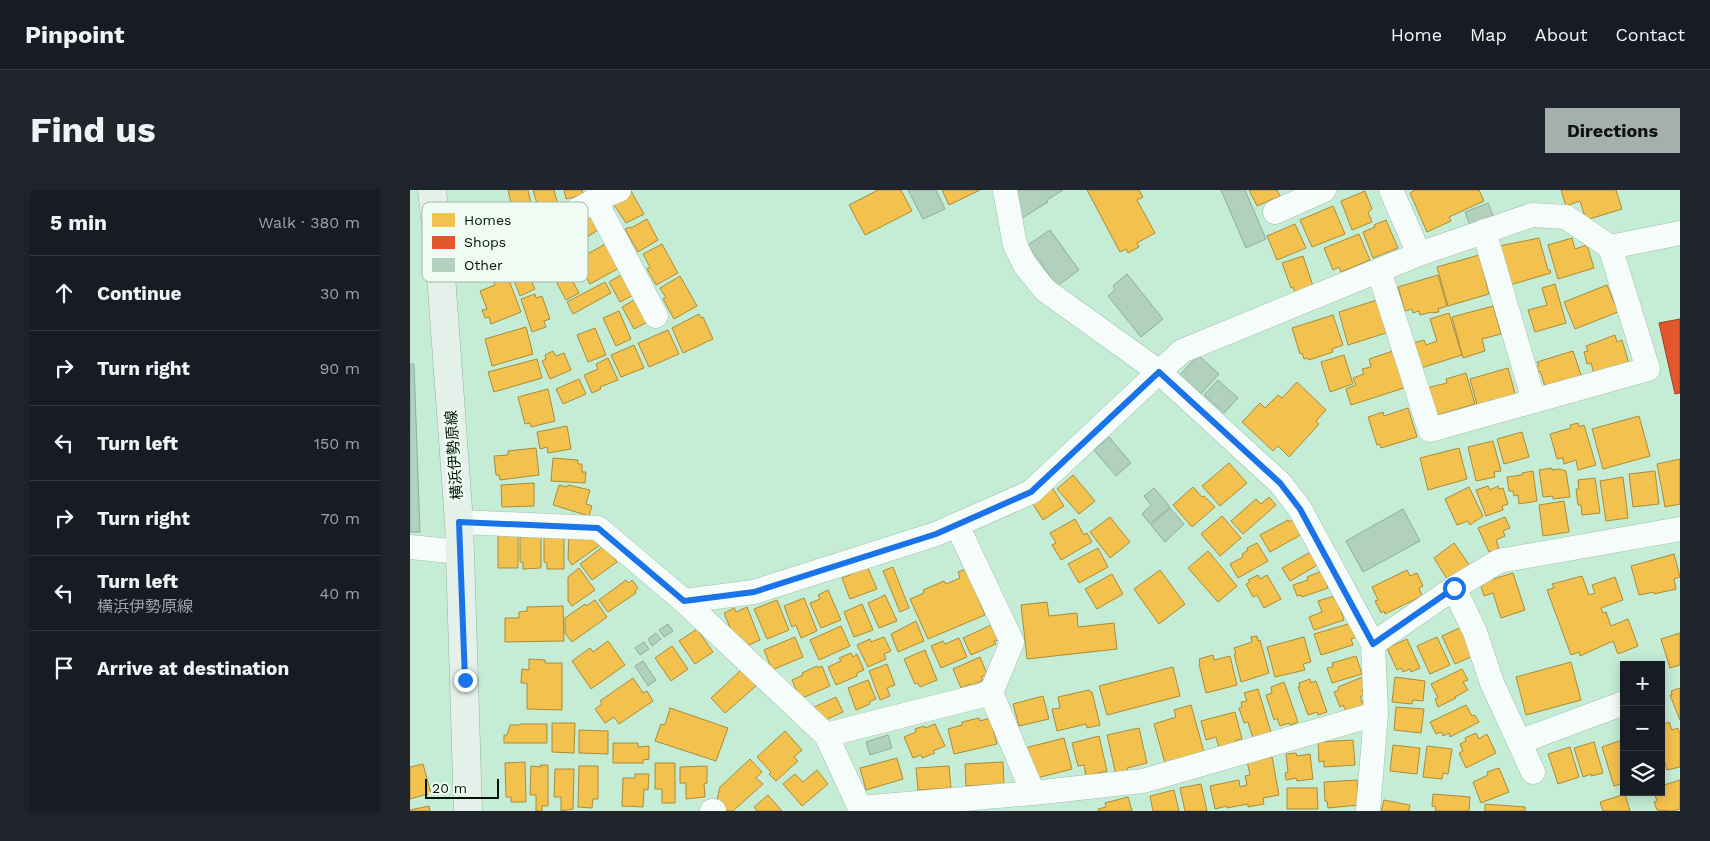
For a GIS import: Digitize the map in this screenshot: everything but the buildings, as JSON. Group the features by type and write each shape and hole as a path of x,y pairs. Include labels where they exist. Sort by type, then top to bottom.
{"main road":[{"name":"横浜伊勢原線","path":"441,282 459,522 468,811"}],"street":[{"path":"588,204 619,190"},
{"path":"1005,190 1015,245 1025,266 1045,290 1159,372 1280,483 1300,509 1373,644 1376,714 1368,811"},
{"path":"1275,212 1324,190"},
{"path":"1391,190 1420,254"},
{"path":"595,200 656,316"},
{"path":"684,601 754,592 936,534 1031,492 1182,351 1420,254 1532,215 1566,217 1610,247 1648,369 1430,430 1379,271"},
{"path":"1484,231 1534,401"},
{"path":"1610,247 1680,233"},
{"path":"459,522 598,528 684,601 826,735 860,808 956,806 1033,793 1143,781 1376,714"},
{"path":"957,525 1012,642 991,693 1033,793"},
{"path":"1373,644 1454,588 1499,561 1680,529"},
{"path":"410,548 460,552"},
{"path":"1454,588 1476,632 1492,683 1533,772"},
{"path":"826,735 991,693"},
{"path":"1519,742 1620,704"}],"route":[{"path":"465,680 459,522 598,528 684,601 754,592 936,534 1031,492 1159,372 1280,483 1300,509 1373,644 1454,588"}]}
